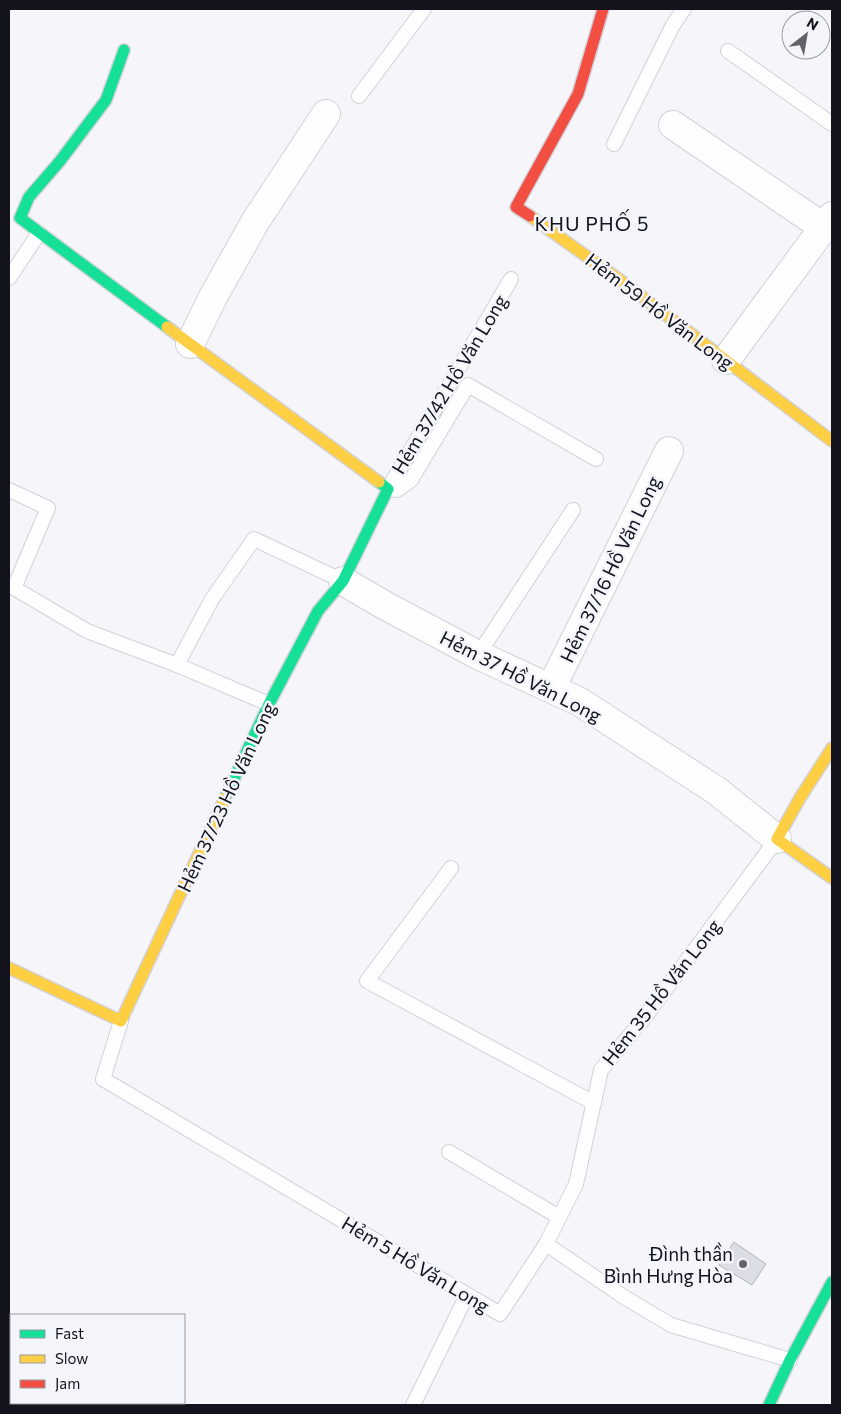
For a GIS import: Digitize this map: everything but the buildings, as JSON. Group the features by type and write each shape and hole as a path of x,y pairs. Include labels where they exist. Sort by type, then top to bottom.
{"street":[{"name":"Hẻm 59 Hồ Văn Long","path":"603,9 578,94 516,207 545,226 726,360 832,441"},
{"path":"124,50 106,100 60,162 29,197 20,218 388,488 343,582"},
{"path":"190,344 255,222 326,114"},
{"path":"673,125 828,222 726,360"},
{"name":"Hẻm 37/16 Hồ Văn Long","path":"551,688 669,451"},
{"name":"Hẻm 37 Hồ Văn Long","path":"343,582 478,655 580,702 717,791 777,839"},
{"name":"Hẻm 37/23 Hồ Văn Long","path":"120,1020 270,704 318,611 343,582"},
{"path":"832,748 800,798 777,839 832,878"},
{"path":"9,968 120,1020"},
{"path":"769,1405 790,1360 832,1282"}],"lane":[{"path":"359,96 424,9"},
{"path":"614,144 673,25 684,9"},
{"path":"728,51 832,124"},
{"path":"9,278 39,233"},
{"name":"Hẻm 37/42 Hồ Văn Long","path":"388,488 511,279"},
{"path":"388,488 397,490 411,480 468,386 596,459"},
{"path":"9,490 48,508 12,587 87,631 177,665 270,704"},
{"path":"478,655 573,510"},
{"path":"177,665 212,599 254,539 343,582"},
{"name":"Hẻm 35 Hồ Văn Long","path":"546,1244 576,1184 601,1070 645,1017 777,839"},
{"path":"452,868 367,981 594,1103"},
{"name":"Hẻm 5 Hồ Văn Long","path":"120,1020 103,1079 500,1314 546,1244"},
{"path":"449,1152 559,1217"},
{"path":"546,1244 624,1297 671,1325 790,1360"},
{"path":"413,1405 467,1295"}],"traffic: fast":[{"path":"124,50 106,100 60,161 29,197 20,218 167,327"},
{"path":"225,798 269,704 318,611 343,581 388,489 379,482"},
{"path":"769,1405 790,1360 832,1282"}],"traffic: slow":[{"path":"530,216 624,283 832,441"},
{"path":"167,327 379,482"},
{"path":"832,748 800,798 777,839 832,878"},
{"path":"9,968 121,1021 225,798"}],"traffic: jam":[{"path":"530,216 516,207 578,94 603,9"}],"place":[{"name":"Đình thần Bình Hưng Hòa","path":"743,1264"}],"district":[{"name":"KHU PHỐ 5","path":"592,223"}]}
